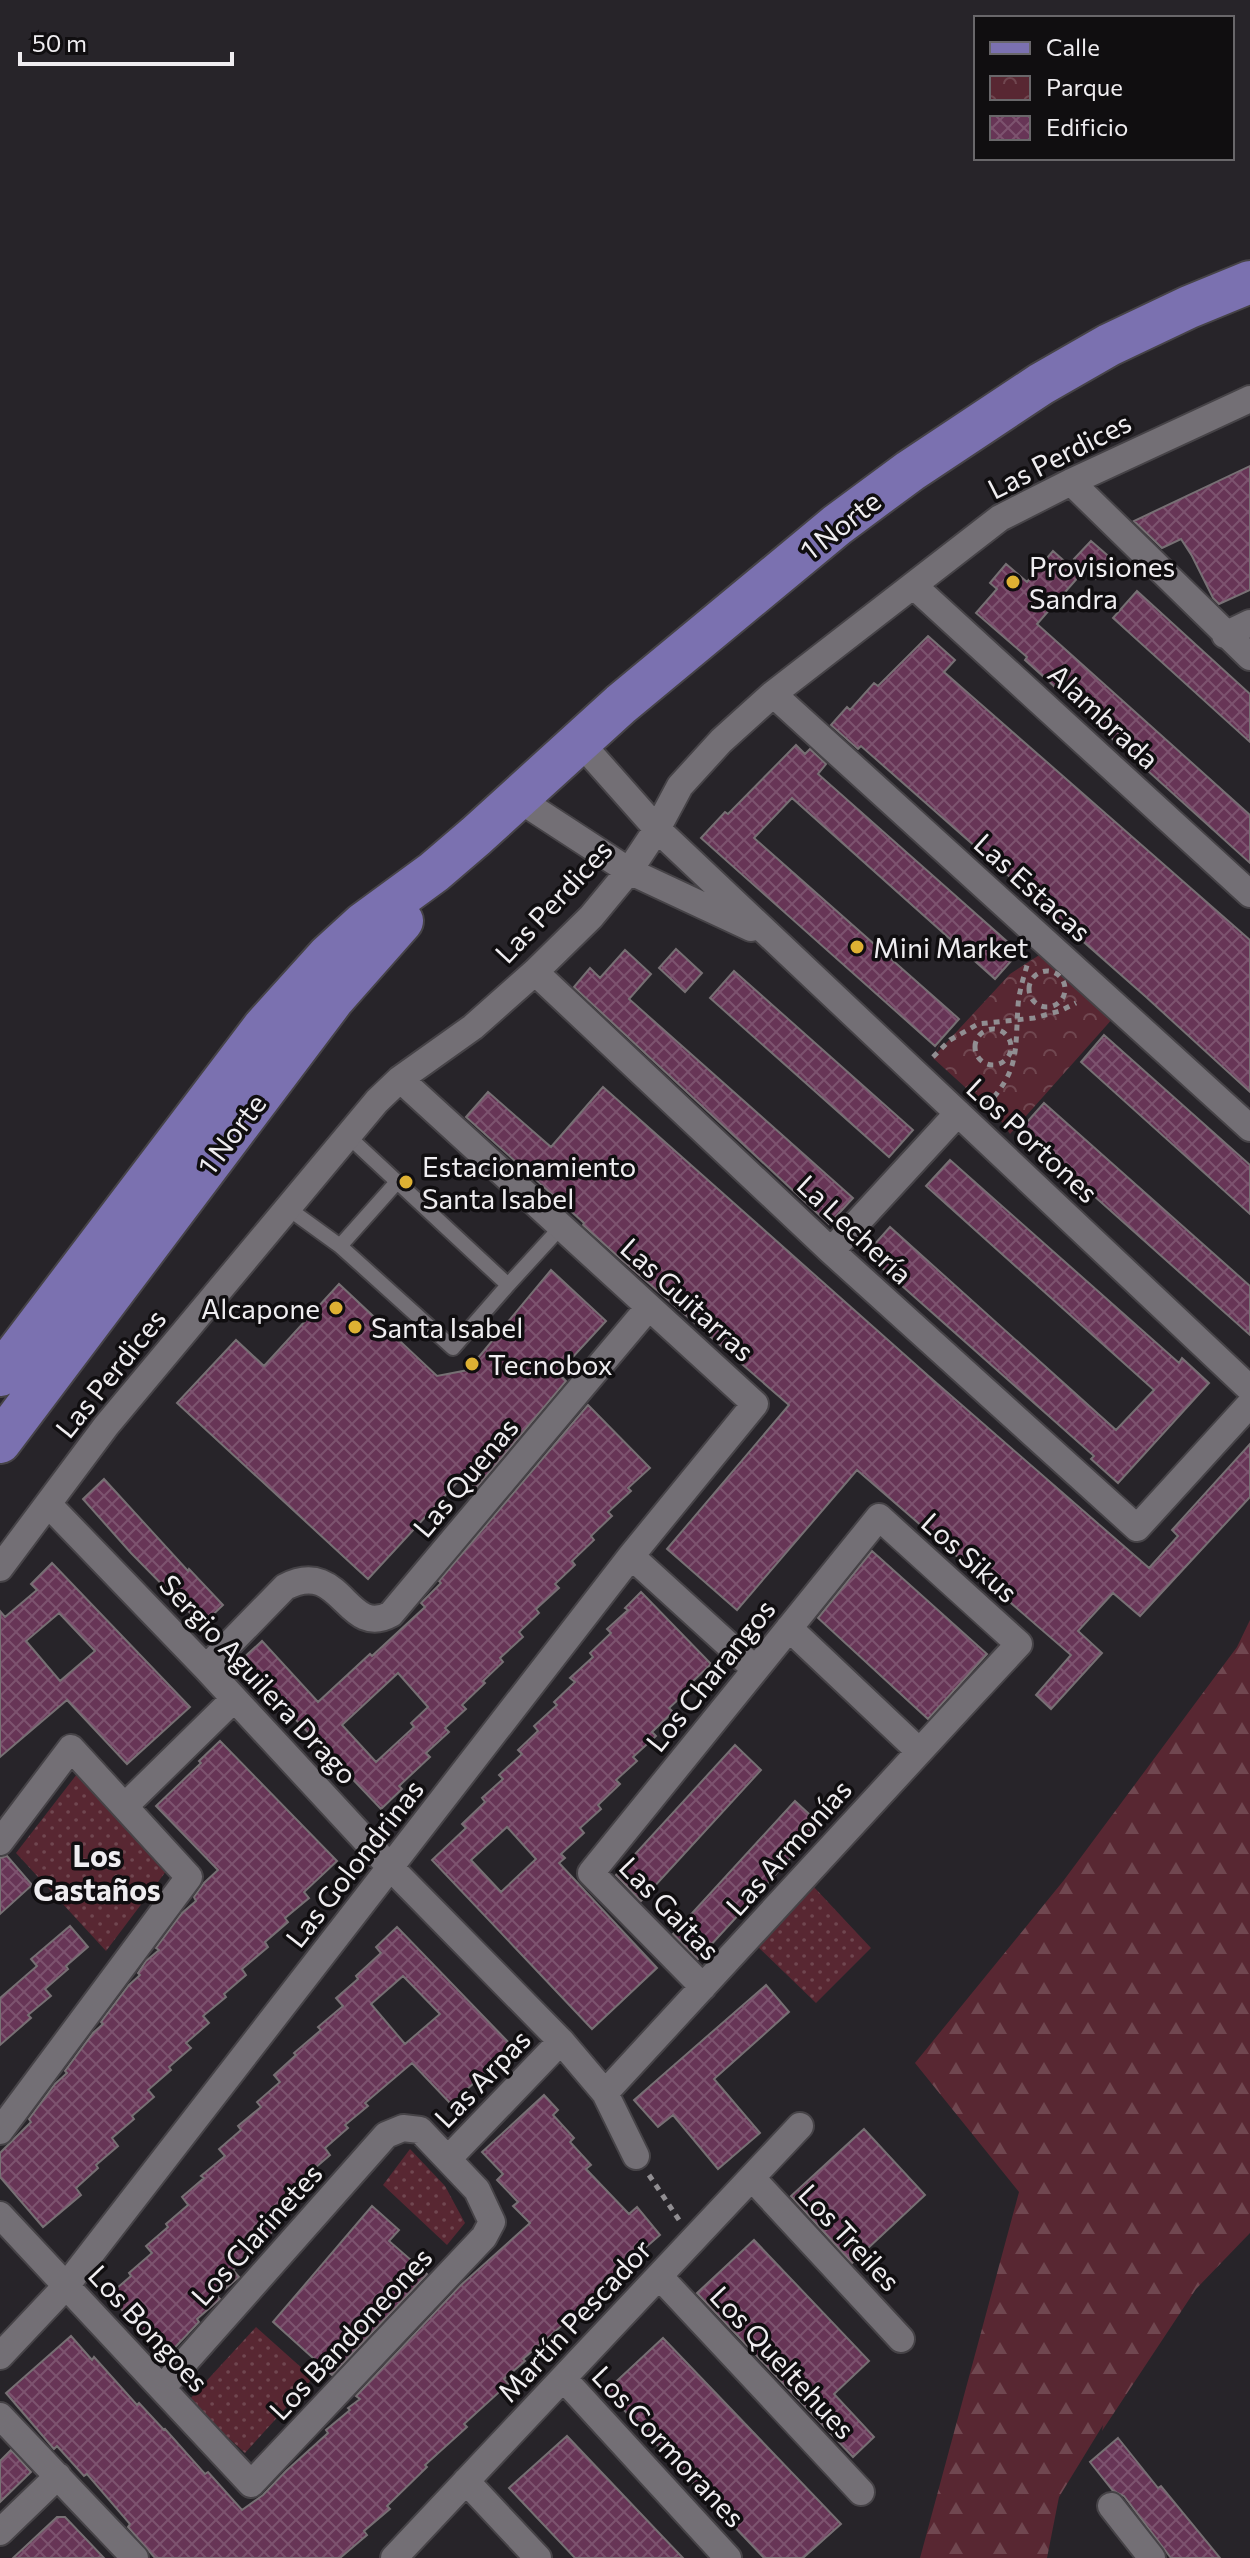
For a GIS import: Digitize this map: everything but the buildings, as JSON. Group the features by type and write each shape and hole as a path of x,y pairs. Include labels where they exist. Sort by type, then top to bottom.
{"main road":[{"name":"1 Norte","path":"0,1375 254,1040 294,991 363,924 434,872 621,704 837,525 974,426 1109,345 1250,282"},
{"name":"1 Norte","path":"0,1442 334,998 476,836"}],"street":[{"name":"Las Perdices","path":"0,1568 106,1426 377,1101 400,1079 473,1027 591,917 629,871 657,829 680,786 721,741 773,694 1000,518 1250,399"},
{"path":"1071,482 1250,657"},
{"name":"Alambrada","path":"914,586 1250,894"},
{"path":"1225,635 1250,623"},
{"name":"Las Estacas","path":"773,694 1250,1128"},
{"name":"Los Portones","path":"579,741 657,829 1250,1389"},
{"name":"Los Portones","path":"517,798 629,871 773,938"},
{"name":"La Lechería","path":"535,972 831,1251 1137,1528 1250,1404"},
{"name":"Las Guitarras","path":"400,1079 755,1404"},
{"path":"831,1251 967,1121"},
{"name":"Las Quenas","path":"206,1668 285,1587 308,1578 330,1587 357,1612 371,1620 381,1620 391,1614 649,1307"},
{"name":"Las Golondrinas","path":"0,2356 66,2286 631,1556 755,1404"},
{"name":"Sergio Aguilera Drago","path":"48,1504 206,1668 391,1868 561,2041 605,2093 636,2156"},
{"name":"Los Charangos","path":"591,1873 879,1517"},
{"name":"Los Sikus","path":"879,1517 1019,1644"},
{"path":"631,1556 755,1669"},
{"path":"789,1628 919,1751"},
{"name":"Las Armonías","path":"605,2093 1019,1644"},
{"path":"125,1806 234,1699"},
{"path":"0,1842 71,1748 189,1877 0,2131"},
{"name":"Las Gaitas","path":"591,1873 703,1987"},
{"name":"Las Arpas","path":"448,2159 561,2041"},
{"name":"Martín Pescador","path":"394,2558 800,2126"},
{"name":"Los Clarinetes","path":"162,2388 386,2135 403,2128 420,2130 448,2159"},
{"name":"Los Bandoneones","path":"251,2484 484,2237 492,2222 477,2190 448,2159"},
{"name":"Los Treiles","path":"752,2178 901,2339"},
{"name":"Los Bongoes","path":"0,2215 251,2484"},
{"name":"Los Queltehues","path":"659,2276 861,2492"},
{"name":"Los Cormoranes","path":"563,2378 728,2558"},
{"path":"0,2416 135,2558"},
{"path":"0,2532 58,2476"},
{"path":"466,2481 538,2558"},
{"path":"1111,2506 1152,2558"}],"lane":[{"path":"348,1136 508,1285"},
{"path":"340,1246 397,1182"},
{"path":"289,1209 340,1246 453,1348 561,1227"}],"path":[{"path":"967,1121 986,1106 1006,1082 1016,1053 1018,1005 1023,981 1039,936"},
{"path":"1049,971 1057,974 1066,988 1064,997 1059,1004 1042,1007 1030,995 1033,978 1049,971"},
{"path":"918,1075 950,1040 978,1024 1060,1011 1096,988"},
{"path":"994,1029 1009,1038 1010,1055 1004,1062 988,1064 980,1060 975,1044 979,1036 994,1029"},
{"path":"636,2156 693,2240"}],"green space":[{"path":"1044,952 1114,1017 1010,1134 999,1118 933,1058 945,1031 935,1055 1010,974"},
{"path":"1250,1620 1250,2233 1196,2289 1102,2431 1103,2425 1059,2497 1047,2558 920,2558 1019,2192 915,2063 1064,1880 1237,1647"},
{"path":"77,1774 167,1870 106,1951 16,1853"},
{"path":"813,1886 871,1948 816,2003 758,1947"},
{"path":"410,2149 445,2186 465,2223 447,2245 383,2185"},
{"path":"256,2327 313,2378 245,2453 188,2401"}],"place":[{"name":"Provisiones Sandra","path":"1013,582"},
{"name":"Mini Market","path":"857,947"},
{"name":"Estacionamiento Santa Isabel","path":"406,1182"},
{"name":"Alcapone","path":"336,1308"},
{"name":"Santa Isabel","path":"355,1327"},
{"name":"Tecnobox","path":"472,1364"}],"district":[{"name":"Los Castaños","path":"97,1871"}]}
